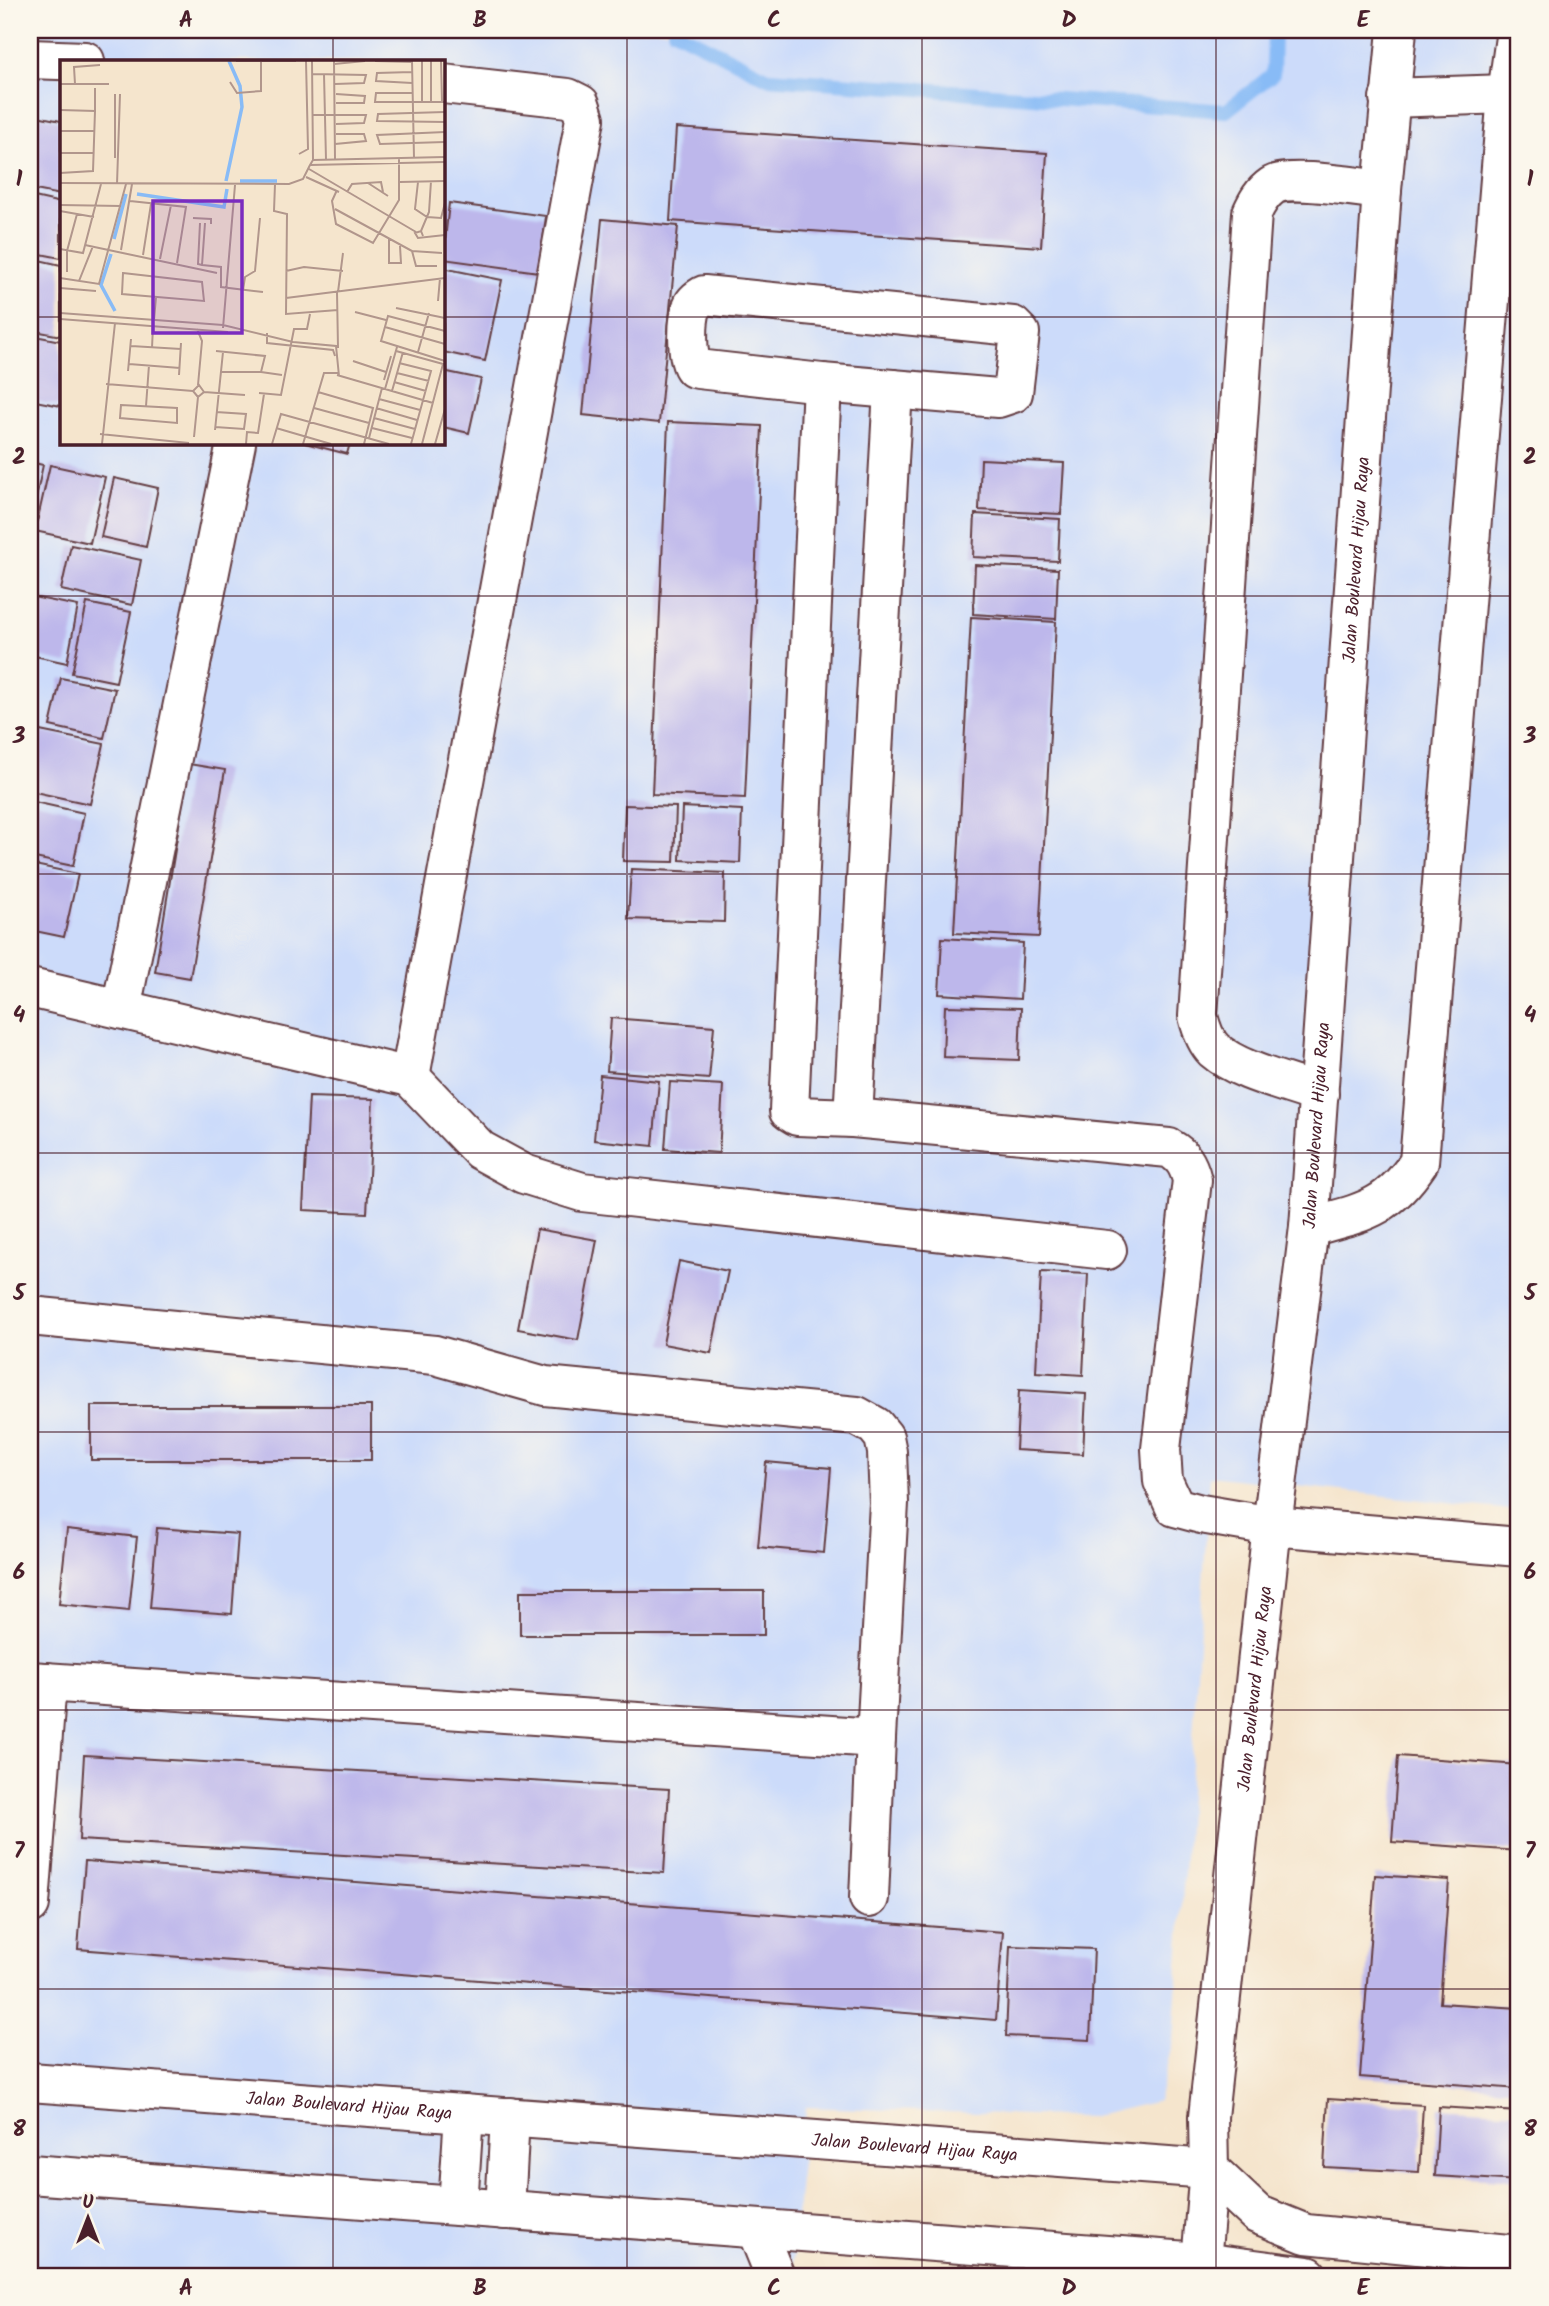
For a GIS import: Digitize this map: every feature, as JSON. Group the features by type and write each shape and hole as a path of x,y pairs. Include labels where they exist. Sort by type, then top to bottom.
{"street":[{"name":"Jalan Boulevard Hijau Raya","path":"30,2082 1209,2169 1208,2117 1272,1525 1309,1227 1382,190 1397,30"},
{"path":"1309,1227 1364,1212 1386,1201 1404,1185 1419,1162 1507,94 1516,30"},
{"path":"30,59 60,60"},
{"path":"410,1077 585,119 580,104 568,98 444,84"},
{"path":"1389,98 1507,94"},
{"path":"1319,1094 1235,1064 1212,1048 1202,1031 1198,1016 1251,226 1252,213 1258,199 1273,184 1290,181 1382,190"},
{"path":"704,295 1005,324 1018,329 1020,333 1014,390 1007,397 893,389 694,368 688,359 692,307 696,300 704,295"},
{"path":"822,383 789,1111 797,1116 853,1118 1169,1147 1181,1155 1189,1166 1192,1180 1161,1449 1163,1481 1175,1507 1201,1514 1272,1525 1519,1547"},
{"path":"853,1118 893,389"},
{"path":"121,1009 236,444"},
{"path":"30,988 410,1077 480,1150 524,1174 582,1192 1107,1250"},
{"path":"30,1316 435,1355 545,1387 857,1416 875,1426 884,1437 887,1452 889,1503 869,1898"},
{"path":"30,1904 38,1681 876,1738"},
{"path":"458,2206 464,2113"},
{"path":"506,2210 510,2117"},
{"path":"1209,2169 1257,2214 1306,2234 1519,2255"},
{"path":"1201,2262 1209,2169"},
{"path":"30,2174 757,2229 980,2261 1201,2262 1308,2276"},
{"path":"757,2229 775,2276"}],"shaded area":[{"path":"30,30 1519,30 1519,1511 1210,1476 1173,2041 1158,2101 1091,2117 806,2107 792,2276 30,2276"}],"building":[{"path":"37,116 60,121 60,195 30,189 30,157"},
{"path":"676,128 1047,153 1041,247 670,221"},
{"path":"30,196 60,203 60,258 30,252"},
{"path":"449,203 546,216 539,272 444,259"},
{"path":"602,219 678,226 659,423 583,415"},
{"path":"30,258 60,265 60,336 30,330"},
{"path":"444,268 502,280 485,361 444,352"},
{"path":"30,335 60,341 60,406 30,400"},
{"path":"444,371 481,379 469,433 444,427"},
{"path":"668,422 762,426 745,798 652,794"},
{"path":"309,444 350,444 347,454"},
{"path":"981,459 1064,463 1061,514 979,510"},
{"path":"30,462 43,465 31,521 30,521"},
{"path":"50,465 105,477 90,543 35,531"},
{"path":"114,478 158,488 146,547 101,537"},
{"path":"975,514 1060,519 1058,561 973,557"},
{"path":"71,545 141,560 132,605 61,590"},
{"path":"975,565 1058,569 1056,619 973,614"},
{"path":"33,597 78,606 67,663 30,655 30,613"},
{"path":"87,603 131,612 116,682 72,673"},
{"path":"971,617 1056,622 1039,937 954,933"},
{"path":"61,678 115,689 104,738 50,726"},
{"path":"30,729 104,744 90,804 30,791"},
{"path":"189,764 225,770 190,978 155,972"},
{"path":"30,801 84,813 73,866 30,857"},
{"path":"625,805 676,807 674,862 623,861"},
{"path":"682,807 742,810 740,863 680,860"},
{"path":"30,864 78,874 64,937 30,930"},
{"path":"631,869 725,873 724,922 628,919"},
{"path":"942,938 1023,943 1020,999 939,994"},
{"path":"945,1006 1021,1008 1019,1060 943,1057"},
{"path":"611,1018 714,1026 709,1079 607,1071"},
{"path":"600,1075 659,1081 653,1146 594,1140"},
{"path":"670,1082 723,1085 719,1153 665,1149"},
{"path":"309,1097 373,1099 367,1213 303,1210"},
{"path":"537,1229 597,1240 578,1340 518,1329"},
{"path":"679,1261 728,1271 711,1353 663,1344"},
{"path":"1041,1272 1088,1274 1083,1375 1036,1372"},
{"path":"1019,1390 1086,1394 1083,1454 1016,1450"},
{"path":"91,1406 371,1406 371,1460 91,1460"},
{"path":"766,1462 831,1468 824,1553 758,1547"},
{"path":"157,1528 238,1534 232,1614 150,1608"},
{"path":"67,1529 137,1537 129,1611 59,1604"},
{"path":"520,1591 764,1591 764,1635 520,1635"},
{"path":"84,1755 669,1789 664,1873 79,1840"},
{"path":"1398,1756 1519,1765 1519,1851 1392,1842"},
{"path":"85,1861 1003,1932 996,2020 78,1949"},
{"path":"1375,1875 1449,1880 1440,2003 1519,2008 1519,2089 1360,2077"},
{"path":"1010,1946 1094,1949 1090,2040 1006,2036"},
{"path":"1328,2099 1423,2105 1419,2172 1324,2167"},
{"path":"1439,2107 1519,2112 1519,2181 1435,2176"}],"waterway":[{"path":"674,30 768,78 1226,111 1273,74 1274,30"}]}
